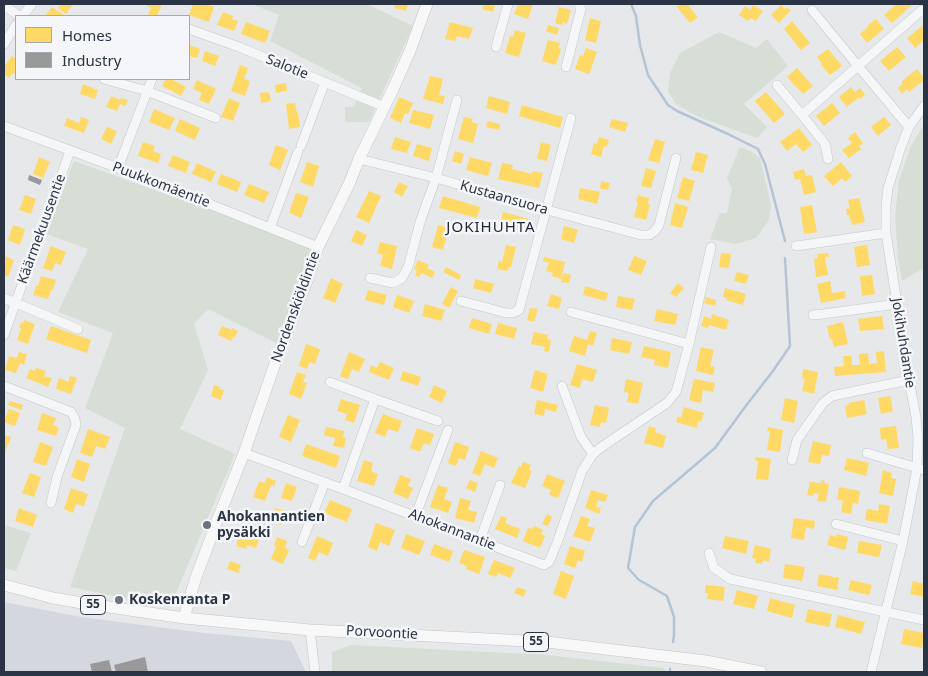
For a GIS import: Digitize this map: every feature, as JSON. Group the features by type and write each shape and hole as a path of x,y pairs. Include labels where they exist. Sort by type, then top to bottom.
{"main road":[{"name":"Nordenskiöldintie","path":"184,618 195,580 218,516 244,453 318,247 385,107 410,51 427,4"},
{"name":"Porvoontie","path":"4,585 53,598 184,618 310,630 547,642 706,661 761,672"}],"street":[{"path":"4,4 20,15"},
{"path":"22,15 32,4"},
{"path":"496,47 508,4"},
{"path":"566,67 581,9 579,4"},
{"path":"812,10 910,127"},
{"path":"802,115 922,10"},
{"path":"4,44 15,27"},
{"name":"Salotie","path":"190,30 239,47 385,107"},
{"path":"108,80 147,91 216,118"},
{"path":"118,168 152,80"},
{"path":"270,228 325,82"},
{"path":"777,85 825,144 828,159"},
{"path":"370,278 393,283 402,278 408,267 421,219 436,178 457,100"},
{"name":"Jokihuhdantie","path":"871,672 921,469 916,417 886,233 886,212 888,188 901,147 910,127 924,106"},
{"path":"461,301 506,313 520,310 571,118"},
{"name":"Puukkomäentie","path":"4,126 118,168 318,247"},
{"name":"Käärmekuusentie","path":"4,335 70,151"},
{"name":"Kustaansuora","path":"359,159 436,178 641,235 649,235 659,225 676,158"},
{"path":"796,246 886,233"},
{"name":"Ahokannantie","path":"244,453 544,565 549,562 582,471 593,454 667,403 676,392 711,248"},
{"path":"4,298 78,329"},
{"path":"813,315 897,304"},
{"path":"571,312 689,344"},
{"path":"792,460 797,440 823,403 832,396 909,380"},
{"path":"330,382 438,422"},
{"path":"4,386 71,412 75,419 76,425 57,477 51,503"},
{"path":"562,386 581,437 593,454"},
{"path":"343,489 375,399"},
{"path":"415,517 448,430"},
{"path":"866,453 921,469"},
{"path":"302,542 325,482"},
{"path":"480,540 500,485"},
{"path":"836,524 902,541"},
{"path":"709,553 714,568 730,579 924,620"},
{"path":"310,630 315,672"}],"shaded area":[{"path":"251,4 367,4 413,26 369,122 345,122 345,107 354,107 362,88 270,41 279,15"},
{"path":"719,32 756,48 767,39 788,66 744,104 767,127 757,138 699,117 676,104 668,91 670,73 680,53"},
{"path":"924,124 924,268 902,281 898,258 895,216 899,180 911,146"},
{"path":"740,147 760,158 771,205 769,220 756,238 736,244 710,239 720,213 727,213 732,189 727,178"},
{"path":"74,161 314,247 276,343 208,309 194,324 208,370 180,429 235,454 170,607 70,587 125,428 85,408 113,333 58,312 88,249 46,234"},
{"path":"4,525 31,533 16,571 4,568"},
{"path":"4,602 81,617 204,633 291,641 306,672 4,672"},
{"path":"351,645 546,655 664,668 667,672 332,672 332,652"}],"building: Homes":[{"path":"61,4 73,4 66,14 58,8"},
{"path":"147,4 162,4 157,15 148,15 151,8"},
{"path":"193,4 204,4 214,7 209,22 189,15"},
{"path":"395,4 408,4 406,11 394,8"},
{"path":"484,4 495,6 493,12 482,9"},
{"path":"518,4 533,4 528,19 514,14"},
{"path":"681,4 687,4 698,17 690,23 677,7"},
{"path":"896,4 910,4 911,6 892,23 884,15"},
{"path":"753,5 763,11 756,21 751,18 748,21 739,15 745,6 750,10"},
{"path":"781,5 785,9 787,7 791,10 779,23 771,15"},
{"path":"52,7 64,15 46,15"},
{"path":"559,7 571,10 567,24 563,22 562,25 555,23"},
{"path":"223,12 233,16 232,19 238,21 234,31 217,25"},
{"path":"590,18 601,21 596,43 585,40"},
{"path":"876,19 884,29 867,43 860,34"},
{"path":"792,21 810,43 801,50 784,29"},
{"path":"246,22 270,31 265,43 241,34"},
{"path":"450,22 473,28 469,39 457,36 455,41 445,39"},
{"path":"548,25 559,28 557,35 546,31"},
{"path":"922,26 924,29 924,40 915,48 907,38"},
{"path":"515,30 526,33 519,57 505,53 510,36 513,37"},
{"path":"548,40 560,43 558,48 561,49 556,65 542,61"},
{"path":"190,45 200,49 197,58 190,56"},
{"path":"897,47 906,57 889,71 880,61"},
{"path":"586,48 597,52 589,74 575,69 580,55 583,56"},
{"path":"828,49 842,66 830,75 817,57"},
{"path":"205,51 219,56 215,66 202,61"},
{"path":"12,56 15,58 15,74 13,73 9,78 4,74 4,67"},
{"path":"240,65 248,68 244,79 250,81 245,96 231,91"},
{"path":"797,68 813,86 803,94 787,77"},
{"path":"917,69 924,80 909,92 907,89 902,94 898,88 903,84 901,82"},
{"path":"430,76 443,79 439,95 445,96 443,104 423,99"},
{"path":"165,80 173,80 186,87 181,96 162,86"},
{"path":"197,80 216,89 209,104 199,100 202,93 193,89"},
{"path":"286,83 287,91 276,93 275,85"},
{"path":"83,84 98,90 95,99 80,94"},
{"path":"851,87 855,92 860,88 865,95 860,99 859,97 847,107 839,97"},
{"path":"269,92 271,101 261,103 260,93"},
{"path":"766,92 785,114 774,123 755,101"},
{"path":"111,96 120,100 121,98 128,100 125,106 120,104 117,111 106,107"},
{"path":"489,96 510,102 507,114 486,108"},
{"path":"399,97 413,103 408,114 405,113 401,123 390,118"},
{"path":"229,98 240,103 233,121 221,117"},
{"path":"295,103 300,127 289,129 286,104"},
{"path":"832,103 840,113 824,126 816,116"},
{"path":"522,105 563,117 560,128 519,116"},
{"path":"154,109 175,118 169,130 149,122"},
{"path":"413,110 434,115 430,129 409,123"},
{"path":"81,117 89,120 84,133 64,126 67,118 79,123"},
{"path":"464,117 473,119 472,122 478,124 473,143 458,139"},
{"path":"884,117 891,125 878,136 871,127"},
{"path":"180,119 200,128 195,140 175,131"},
{"path":"612,119 628,123 625,132 609,127"},
{"path":"488,121 500,124 499,130 486,127"},
{"path":"107,127 117,131 111,144 101,139"},
{"path":"799,128 812,145 803,152 796,144 787,151 780,142"},
{"path":"855,132 863,143 859,146 861,149 849,158 842,150 852,143 848,138"},
{"path":"395,137 411,142 407,153 391,149"},
{"path":"599,137 609,140 607,147 604,146 601,157 591,154 594,143 597,144"},
{"path":"655,139 665,142 659,163 648,160"},
{"path":"143,142 155,146 153,151 161,154 158,163 138,156"},
{"path":"541,142 551,145 547,161 537,159"},
{"path":"417,144 432,148 429,161 413,156"},
{"path":"276,145 288,150 280,170 269,165"},
{"path":"455,151 464,154 461,164 452,161"},
{"path":"696,152 708,155 703,173 691,170"},
{"path":"173,155 190,162 186,173 168,166"},
{"path":"39,157 50,162 43,178 33,174"},
{"path":"470,157 492,163 488,176 466,170"},
{"path":"307,162 319,166 313,187 300,182"},
{"path":"841,162 852,176 845,182 842,178 833,186 824,176"},
{"path":"197,163 216,172 211,182 192,174"},
{"path":"502,163 513,165 512,169 532,174 533,171 543,173 539,188 498,179"},
{"path":"646,168 656,171 651,188 641,186"},
{"path":"804,169 806,176 812,175 816,192 804,195 800,179 795,180 793,172"},
{"path":"221,174 241,182 237,192 217,184"},
{"path":"683,177 695,181 689,201 677,198"},
{"path":"601,181 610,183 608,190 600,189"},
{"path":"399,182 408,186 402,197 394,192"},
{"path":"249,184 269,192 264,203 244,195"},
{"path":"580,188 600,192 597,204 578,199"},
{"path":"369,191 381,196 369,223 356,217"},
{"path":"296,193 309,197 301,218 289,213"},
{"path":"25,195 36,199 31,214 19,210"},
{"path":"638,195 649,198 648,204 650,205 646,220 634,217"},
{"path":"443,196 480,207 477,218 439,208"},
{"path":"859,198 865,222 852,225 846,209 850,208 848,200"},
{"path":"675,203 688,207 682,228 670,225"},
{"path":"812,205 817,232 804,234 800,207"},
{"path":"503,212 529,219 526,231 500,224"},
{"path":"13,225 25,229 20,245 8,240"},
{"path":"438,225 449,228 443,250 432,247"},
{"path":"564,226 578,230 574,243 561,239"},
{"path":"356,230 367,235 362,246 351,241"},
{"path":"380,242 397,246 392,269 380,266 383,255 377,253"},
{"path":"506,245 516,247 511,267 507,271 497,269 499,261 502,262"},
{"path":"867,245 870,265 857,267 854,247"},
{"path":"51,246 66,252 61,265 55,263 52,271 43,268"},
{"path":"721,253 731,254 729,268 719,267"},
{"path":"828,253 829,257 825,257 828,275 816,277 814,259 818,258 817,254"},
{"path":"4,256 14,260 8,277 4,275"},
{"path":"634,256 647,261 641,275 628,270"},
{"path":"544,257 565,262 561,279 552,276 553,273 546,271 549,263 543,261"},
{"path":"418,260 429,265 427,268 435,272 432,278 422,273 419,277 415,275 417,271 414,269"},
{"path":"446,267 461,275 459,280 443,272"},
{"path":"737,272 749,275 746,284 734,281"},
{"path":"563,273 571,275 569,283 561,282"},
{"path":"872,275 875,294 862,296 860,276"},
{"path":"41,276 56,280 48,299 33,295"},
{"path":"331,278 343,284 335,303 323,298"},
{"path":"475,279 494,284 491,293 473,288"},
{"path":"830,281 832,293 845,291 846,298 821,303 817,284"},
{"path":"678,283 684,288 676,297 670,293"},
{"path":"585,286 608,293 606,301 583,295"},
{"path":"451,287 458,291 449,308 442,304"},
{"path":"725,288 746,294 743,305 726,300 727,298 723,297"},
{"path":"368,290 387,295 384,305 365,300"},
{"path":"551,294 562,298 559,309 547,306"},
{"path":"397,295 414,301 409,313 393,307"},
{"path":"618,296 635,299 632,310 616,307"},
{"path":"706,297 716,300 715,306 704,303"},
{"path":"425,304 445,310 441,321 422,316"},
{"path":"530,308 538,309 534,322 527,320"},
{"path":"657,309 678,314 675,325 654,321"},
{"path":"712,314 729,320 726,330 709,325 708,328 701,326 704,316 711,319"},
{"path":"882,316 884,329 860,331 858,319"},
{"path":"472,318 492,324 489,334 469,328"},
{"path":"24,320 35,324 28,344 17,340 21,322 23,323"},
{"path":"843,322 848,344 834,347 827,326"},
{"path":"498,323 517,328 514,339 495,334"},
{"path":"51,326 91,340 87,353 46,339"},
{"path":"222,326 238,331 234,339 232,337 231,341 218,335"},
{"path":"590,331 597,333 593,346 588,344 585,356 569,351 574,336 587,340"},
{"path":"534,332 548,335 547,339 551,340 549,352 544,351 545,347 531,344"},
{"path":"612,338 632,342 629,354 610,350"},
{"path":"306,344 320,349 315,364 310,362 307,369 299,366"},
{"path":"644,346 671,352 668,368 654,365 655,360 641,357"},
{"path":"701,347 714,350 710,366 715,367 713,375 696,371"},
{"path":"884,351 886,372 835,376 834,367 844,366 843,356 851,356 852,365 860,365 859,354 868,353 869,364 877,363 876,352"},
{"path":"19,352 27,354 24,365 20,363 16,373 5,370 9,356 17,358"},
{"path":"349,352 365,359 359,372 352,369 348,379 340,376"},
{"path":"380,362 394,368 389,380 369,372 371,365 377,368"},
{"path":"577,364 597,370 593,382 582,379 580,388 570,385"},
{"path":"36,368 46,371 44,376 52,378 48,387 26,378 30,369 35,371"},
{"path":"803,369 818,372 814,394 802,391 805,379 802,378"},
{"path":"535,370 548,374 543,392 530,388"},
{"path":"403,371 421,377 418,386 400,380"},
{"path":"297,372 306,375 303,382 307,383 301,399 289,394"},
{"path":"70,376 77,378 71,394 56,389 59,378 68,382"},
{"path":"626,379 643,383 638,404 627,402 629,393 624,392"},
{"path":"694,379 715,383 713,392 703,390 701,403 689,400"},
{"path":"214,385 224,390 221,400 211,396"},
{"path":"434,385 447,391 442,403 429,397"},
{"path":"890,396 893,411 881,414 878,398"},
{"path":"785,398 798,401 794,423 781,420"},
{"path":"341,399 360,405 354,423 345,420 347,414 337,411"},
{"path":"537,400 558,405 556,412 545,409 544,416 534,414"},
{"path":"864,400 867,414 847,418 845,406 849,405 848,403"},
{"path":"10,401 23,405 21,410 8,405"},
{"path":"595,405 609,408 606,423 601,422 600,427 590,425"},
{"path":"684,407 704,413 701,422 698,421 697,428 676,422 678,416 681,418"},
{"path":"9,409 20,413 15,426 4,422"},
{"path":"42,413 56,418 53,425 59,428 56,436 37,430"},
{"path":"383,414 402,421 398,432 388,429 385,437 375,433"},
{"path":"288,415 300,420 291,442 279,437"},
{"path":"649,426 656,428 655,432 666,436 663,448 644,443"},
{"path":"896,426 899,448 888,449 886,439 881,440 880,428"},
{"path":"326,427 344,431 343,437 346,438 344,448 333,446 335,438 324,435"},
{"path":"768,427 783,430 780,452 767,450 770,431 767,431"},
{"path":"417,428 434,434 430,445 424,443 420,452 410,448"},
{"path":"88,429 110,437 105,449 96,446 92,457 80,453"},
{"path":"4,435 11,437 4,455"},
{"path":"813,441 831,445 829,456 822,455 820,464 808,462"},
{"path":"40,442 53,447 46,466 33,462"},
{"path":"455,442 469,447 465,460 459,458 456,466 448,463"},
{"path":"306,444 340,456 336,468 302,456"},
{"path":"481,451 498,458 494,468 485,464 480,476 472,473"},
{"path":"756,457 771,459 768,480 756,479 758,461 755,461"},
{"path":"847,458 869,463 866,476 844,470"},
{"path":"77,459 90,464 84,482 71,477"},
{"path":"364,460 373,463 371,471 378,474 374,486 357,481"},
{"path":"523,462 531,465 529,470 532,471 525,488 511,483"},
{"path":"883,470 892,473 891,478 896,479 893,496 879,493"},
{"path":"30,473 41,477 34,497 22,493"},
{"path":"547,474 565,481 558,498 549,495 551,490 542,486"},
{"path":"400,475 411,479 408,486 413,488 408,499 393,493"},
{"path":"267,477 276,481 274,486 271,485 265,501 253,497 259,481 265,483"},
{"path":"470,480 478,483 475,492 466,488"},
{"path":"821,480 829,484 826,502 817,501 819,494 807,495 810,482 821,483"},
{"path":"286,483 297,487 292,501 281,498"},
{"path":"438,485 448,488 444,499 452,502 448,513 430,507"},
{"path":"839,487 860,491 858,504 853,503 851,514 841,512 843,501 837,499"},
{"path":"71,488 88,494 84,506 76,504 73,513 64,509"},
{"path":"591,490 608,495 605,502 598,500 596,507 601,508 599,514 585,508"},
{"path":"460,498 471,501 468,510 477,512 474,523 455,518"},
{"path":"330,500 352,509 347,522 324,513"},
{"path":"879,504 890,506 887,524 865,520 867,509 878,511"},
{"path":"19,508 37,515 33,527 15,521"},
{"path":"275,508 285,511 281,525 271,522"},
{"path":"547,514 552,517 548,526 542,524"},
{"path":"501,516 507,518 505,523 520,529 517,538 495,529"},
{"path":"581,516 590,519 587,526 595,528 590,542 573,536"},
{"path":"794,518 815,521 814,529 806,527 804,540 791,538"},
{"path":"376,523 395,530 389,546 380,542 377,551 368,547"},
{"path":"534,526 543,530 541,534 545,536 540,548 523,541 528,528 532,529"},
{"path":"406,534 425,541 419,555 401,548"},
{"path":"837,534 848,537 845,550 827,545 830,535 836,537"},
{"path":"239,535 246,537 247,535 259,539 256,548 247,545 246,549 236,546"},
{"path":"317,536 333,543 328,556 319,552 315,561 308,558"},
{"path":"725,536 749,541 746,554 722,548"},
{"path":"277,537 287,541 285,548 289,550 283,564 271,559"},
{"path":"859,541 882,545 879,557 857,553"},
{"path":"434,544 453,551 449,562 430,555"},
{"path":"755,545 771,549 769,562 763,560 762,564 755,563 756,559 752,558"},
{"path":"570,546 585,551 582,562 578,560 575,568 564,564"},
{"path":"464,550 485,557 479,574 466,569 467,566 459,563"},
{"path":"494,560 515,568 510,578 498,573 496,577 488,574"},
{"path":"230,561 241,565 238,573 227,569"},
{"path":"785,564 805,567 802,581 783,578"},
{"path":"561,571 574,576 566,599 553,594"},
{"path":"819,574 839,578 837,590 817,586"},
{"path":"851,580 872,585 869,595 848,590"},
{"path":"913,581 924,584 924,597 910,594"},
{"path":"706,585 725,587 723,601 707,599 708,593 705,593"},
{"path":"517,587 526,590 524,597 514,593"},
{"path":"737,590 758,596 754,609 733,604"},
{"path":"770,598 795,605 792,618 767,611"},
{"path":"808,609 832,614 829,627 805,622"},
{"path":"838,615 865,622 861,634 835,627"},
{"path":"904,629 924,633 922,648 901,644"}],"building: Industry":[{"path":"29,175 42,180 40,185 28,180"},
{"path":"145,657 148,672 116,672 114,665"},
{"path":"109,660 112,672 92,672 90,664"}],"waterway":[{"path":"631,4 636,16 640,45 648,75 668,105 758,149 765,164 785,241"},
{"path":"673,642 674,617 667,596 639,580 628,568 635,527 653,501 715,448 790,346 785,258"}],"place":[{"name":"Ahokannantien pysäkki","path":"207,525"},
{"name":"Koskenranta P","path":"119,600"}],"district":[{"name":"JOKIHUHTA","path":"491,228"}]}
